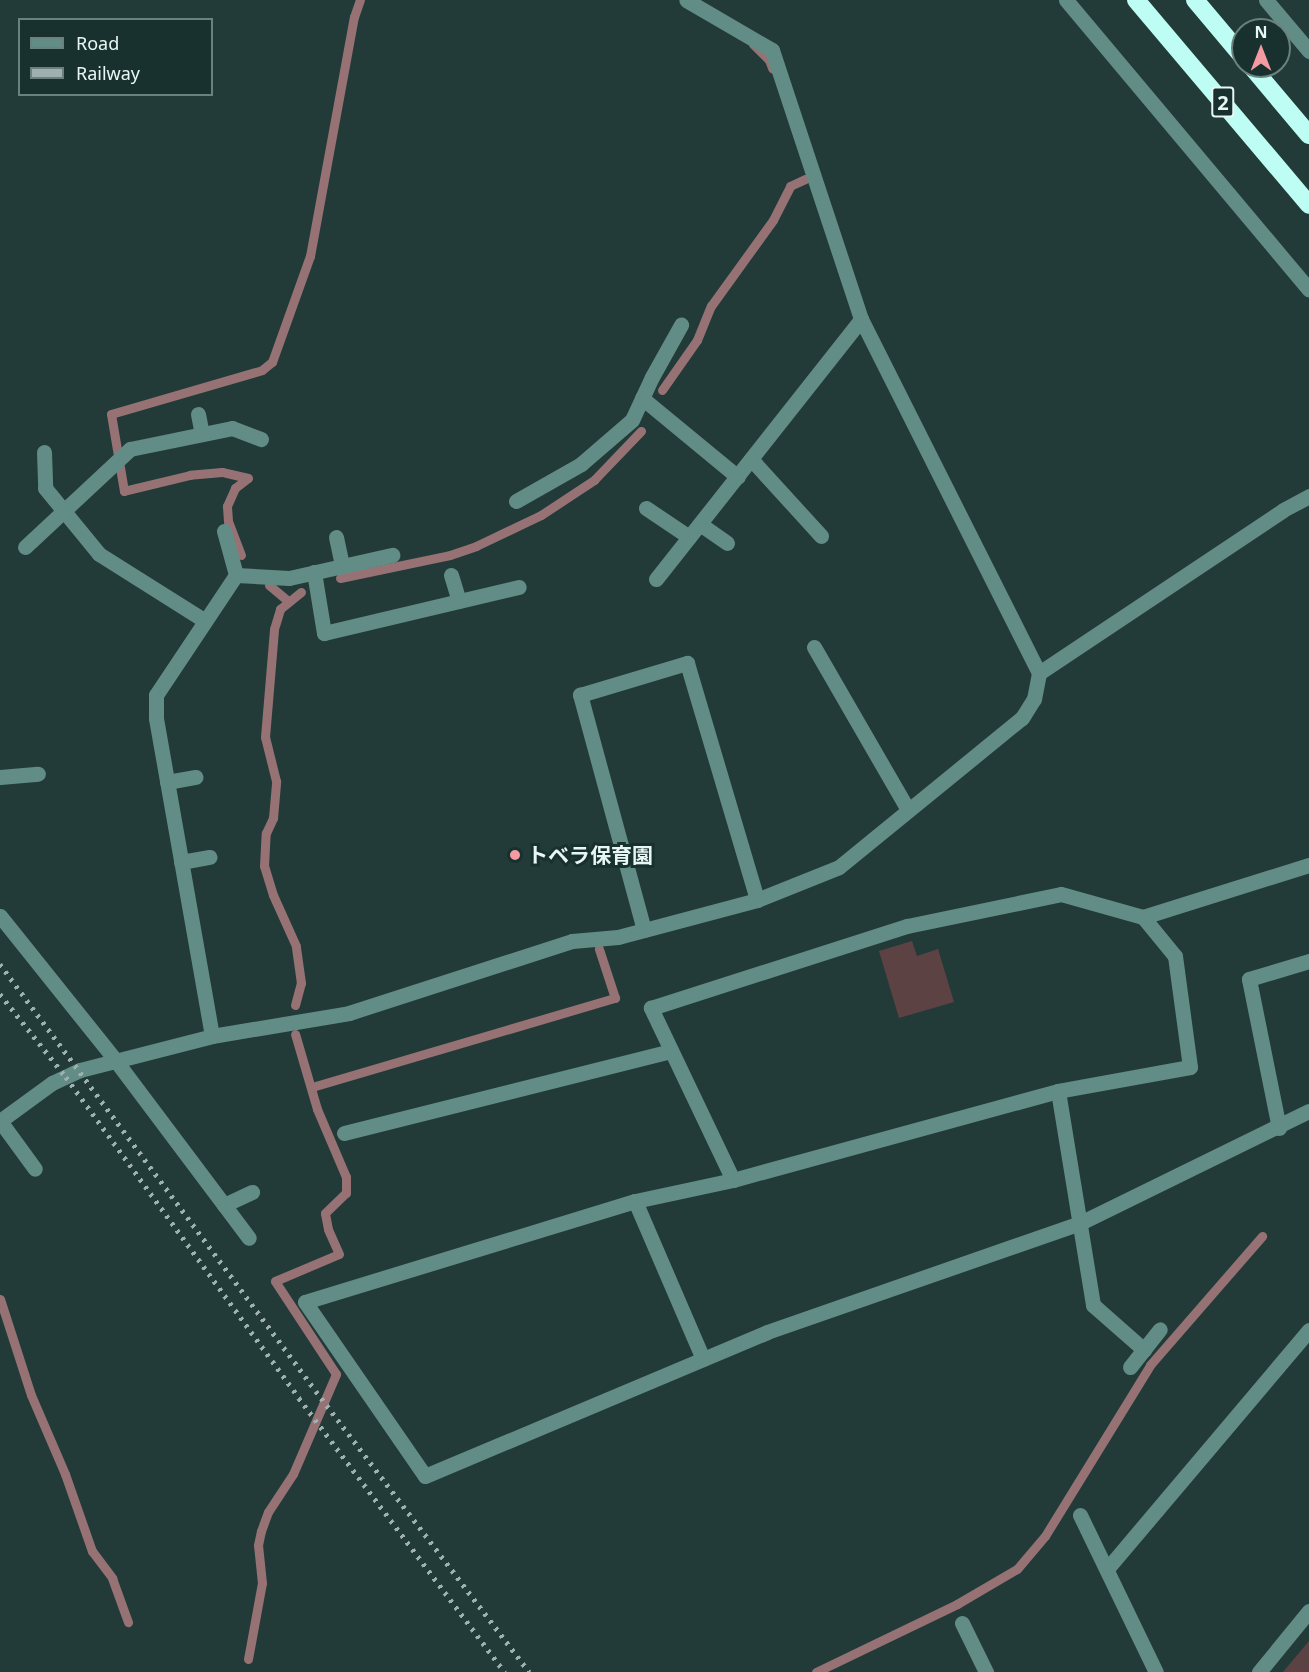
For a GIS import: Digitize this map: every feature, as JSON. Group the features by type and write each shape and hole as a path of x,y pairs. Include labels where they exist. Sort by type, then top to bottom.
{"highway":[{"name":"2","path":"1137,0 1309,205"},
{"name":"2","path":"1195,0 1231,43"},
{"name":"2","path":"1261,78 1309,135"}],"street":[{"path":"36,1169 0,1121 52,1083 80,1070 212,1036 349,1013 572,941 618,937 757,900 839,867 1022,718 1034,699 1039,673 861,319 772,50 686,0"},
{"path":"1066,0 1309,290"},
{"path":"1266,0 1309,51"},
{"path":"657,579 861,319"},
{"path":"516,501 581,464 633,420 642,398 681,326"},
{"path":"642,398 738,477"},
{"path":"198,414 202,434"},
{"path":"26,548 130,449 232,428 261,439"},
{"path":"44,452 45,488 99,554 204,620"},
{"path":"751,459 820,536"},
{"path":"1039,673 1283,510 1309,496"},
{"path":"646,508 689,537"},
{"path":"700,524 727,543"},
{"path":"224,531 236,575"},
{"path":"336,537 342,567"},
{"path":"236,575 289,578 392,555"},
{"path":"314,572 324,633 519,587"},
{"path":"212,1036 156,718 156,695 236,575"},
{"path":"451,576 459,601"},
{"path":"814,647 908,810"},
{"path":"644,930 580,696 687,663 757,900"},
{"path":"0,777 38,774"},
{"path":"167,782 196,777"},
{"path":"181,862 210,857"},
{"path":"733,1180 651,1008 907,927 1061,894 1143,917 1309,865"},
{"path":"0,916 116,1061 249,1238"},
{"path":"1143,917 1175,956 1190,1066 1058,1091 733,1180 635,1201 305,1302 425,1476 767,1332 1078,1224 1279,1128 1309,1111"},
{"path":"1279,1128 1249,979 1309,962"},
{"path":"344,1133 671,1051"},
{"path":"1058,1091 1093,1305 1144,1350"},
{"path":"224,1205 252,1192"},
{"path":"635,1201 703,1359"},
{"path":"1130,1367 1160,1329"},
{"path":"1107,1569 1309,1330"},
{"path":"1080,1515 1156,1672"},
{"path":"1259,1672 1309,1611"},
{"path":"962,1623 986,1672"}],"shaded area":[{"path":"912,941 917,956 938,949 954,1002 899,1018 879,951"},
{"path":"1309,1641 1309,1672 1283,1672"}],"waterway":[{"path":"241,555 228,521 227,506 235,488 248,478 222,472 190,475 124,491 111,414 262,370 272,362 310,256 354,17 360,0"},
{"path":"753,44 769,60 772,68"},
{"path":"662,390 697,340 711,306 773,220 790,186 805,179"},
{"path":"340,578 450,555 476,546 541,515 594,480 641,431"},
{"path":"269,585 289,602"},
{"path":"295,1005 301,983 296,946 273,895 264,866 266,833 273,818 276,781 265,737 274,629 280,609 301,592"},
{"path":"312,1087 615,998 599,949"},
{"path":"248,1659 262,1583 258,1545 261,1531 268,1512 293,1474 336,1374 275,1281 339,1254 328,1229 325,1213 346,1193 346,1177 317,1109 295,1034"},
{"path":"816,1672 957,1604 1017,1569 1045,1536 1150,1365 1262,1236"},
{"path":"0,1299 31,1395 65,1474 92,1551 112,1578 128,1622"}],"railway":[{"path":"0,964 316,1391 529,1672"},
{"path":"0,994 66,1077 299,1398 505,1672"}],"place":[{"name":"トベラ保育園","path":"515,855"}]}
